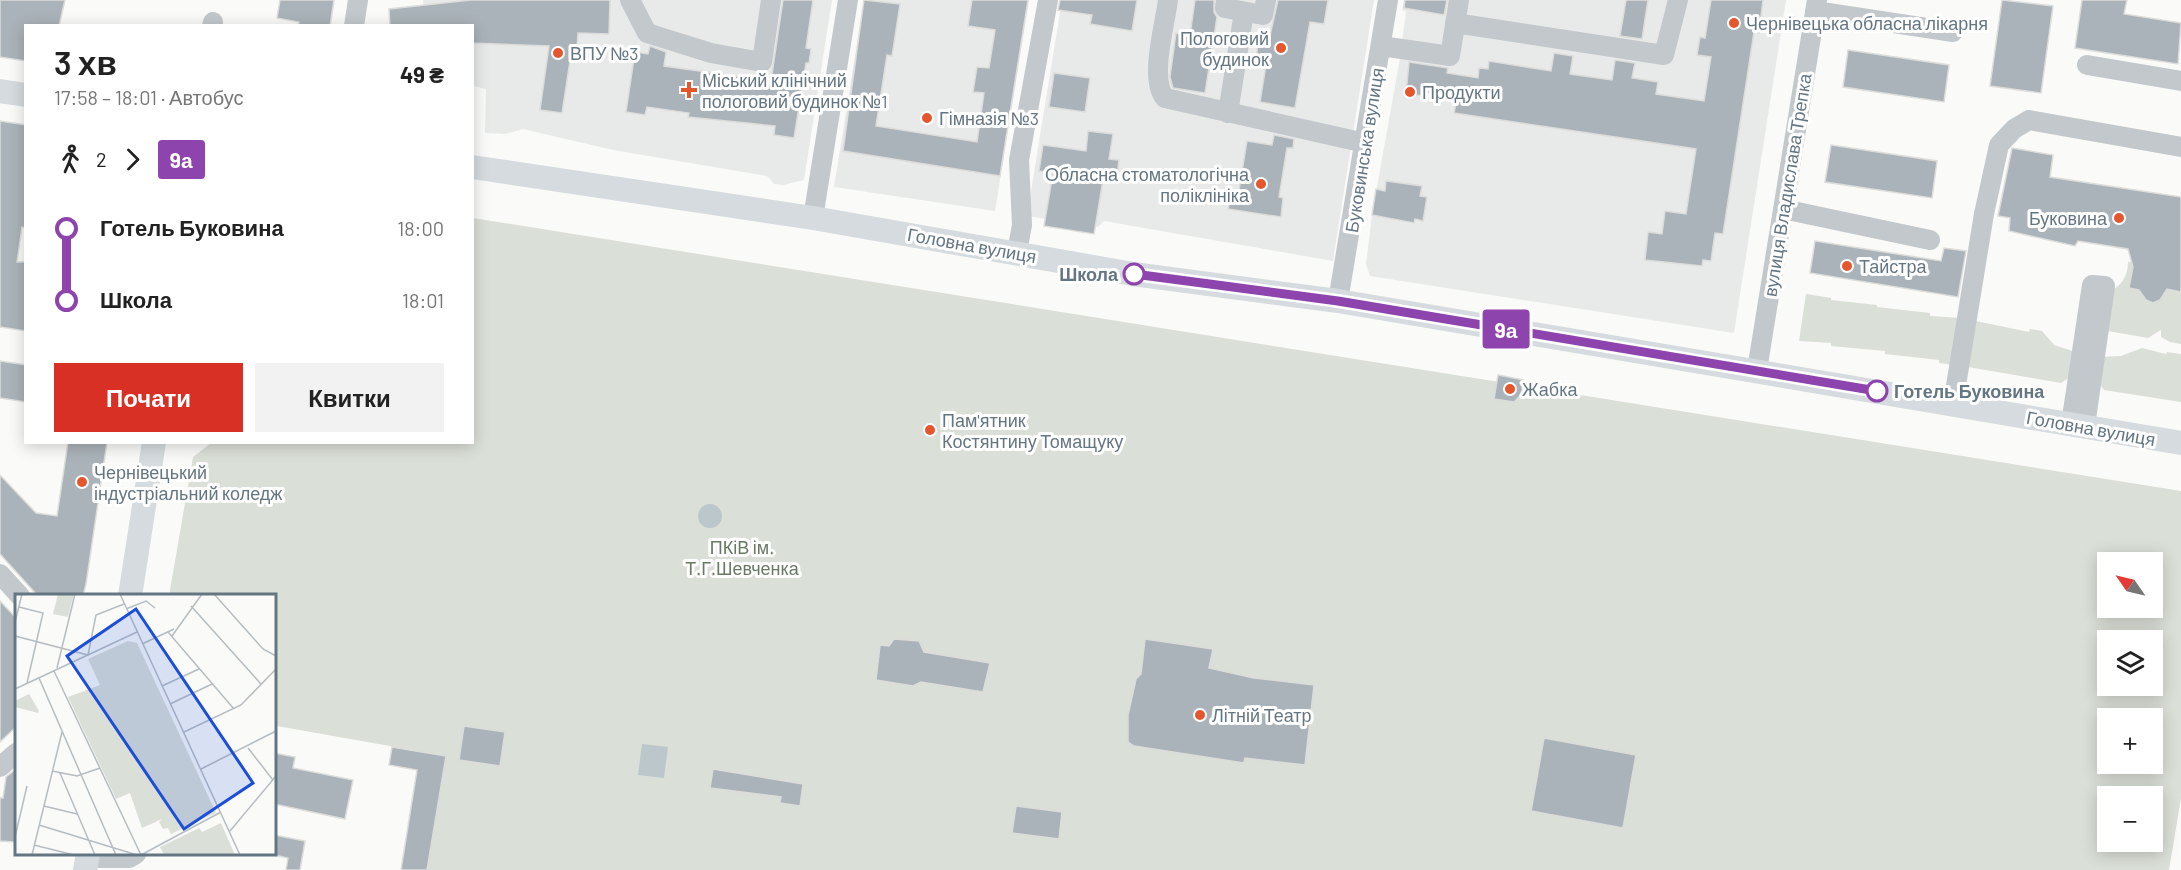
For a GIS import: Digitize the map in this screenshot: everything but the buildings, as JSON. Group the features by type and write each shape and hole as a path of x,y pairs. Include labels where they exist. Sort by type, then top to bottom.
{"main road":[{"path":"0,91 24,95"},
{"name":"Головна вулиця","path":"474,167 813,218 1133,273 1338,301 2181,443"},
{"path":"130,594 154,444"}],"street":[{"path":"354,24 358,0"},
{"path":"630,0 647,33 711,53 762,62 771,0"},
{"path":"813,218 848,0"},
{"path":"1017,252 1022,225 1019,160 1047,0"},
{"path":"1168,0 1157,77 1160,92 1165,98 1365,143"},
{"path":"1226,0 1225,8 1263,15 1266,0"},
{"name":"Буковинська вулиця","path":"1338,301 1388,0"},
{"path":"1381,46 1450,56 1459,0"},
{"path":"1455,23 1664,55 1678,0"},
{"path":"1816,5 1953,32"},
{"name":"вулиця Владислава Трепка","path":"1757,370 1816,5"},
{"path":"1228,113 1244,12"},
{"path":"2087,65 2181,81"},
{"path":"1953,404 1970,314 1984,214 1999,145 2014,129 2029,120 2181,147"},
{"path":"1783,209 1930,240"},
{"path":"2092,285 2105,286 2078,425 2092,285"},
{"path":"0,574 18,594"},
{"path":"0,767 15,754"},
{"path":"86,860 129,858 134,855"}],"shaded area":[{"path":"423,0 832,0 804,180 783,185 774,184 767,176 613,150 523,129 505,134 485,133 486,89 474,86 474,24 425,24"},
{"name":"Гімназія №3","path":"864,0 1029,0 995,211 834,187"},
{"path":"1062,0 1374,0 1333,261 1104,221 1098,227 1027,216"},
{"path":"1404,0 1786,0 1734,333 1370,276 1366,264 1372,215 1400,58 1406,11 1402,10"},
{"path":"710,504 715,505 721,511 721,521 715,527 710,528 705,527 699,521 698,516 699,511 705,505"},
{"path":"642,744 668,747 664,778 638,775"}],"green space":[{"name":"ПКіВ ім. Т.Г.Шевченка","path":"474,218 2181,491 2181,798 2169,870 427,870 446,756 277,726 276,594 169,594 193,457 210,444 474,444"},
{"path":"2128,262 2181,266 2181,344 2161,337 2161,330 2148,338 2102,330 2108,293 2123,281"},
{"path":"1806,294 1831,298 1831,300 1930,313 1930,316 1961,318 1954,365 1939,363 1939,360 1885,354 1885,351 1799,341"},
{"path":"1976,321 2029,332 2030,329 2042,331 2054,345 2076,352 2073,375 2061,383 1968,367"},
{"path":"2142,348 2166,354 2167,352 2181,354 2181,402 2104,390 2099,383 2098,357 2121,356"}],"bus line":[{"name":"9а","path":"1134,274 1338,301 1877,391"}],"place":[{"name":"Чернівецька обласна лікарня","path":"1734,23"},
{"name":"Пологовий будинок","path":"1281,48"},
{"name":"ВПУ №3","path":"558,53"},
{"name":"Міський клінічний пологовий будинок №1","path":"689,90"},
{"name":"Продукти","path":"1410,92"},
{"name":"Гімназія №3","path":"927,118"},
{"name":"Обласна стоматологічна поліклініка","path":"1261,184"},
{"name":"Буковина","path":"2119,218"},
{"name":"Тайстра","path":"1847,266"},
{"name":"Школа","path":"1134,274"},
{"name":"Жабка","path":"1510,389"},
{"name":"Готель Буковина","path":"1877,391"},
{"name":"Пам'ятник Костянтину Томащуку","path":"930,430"},
{"name":"Чернівецький індустріальний коледж","path":"82,482"},
{"name":"Літній Театр","path":"1200,715"}]}
